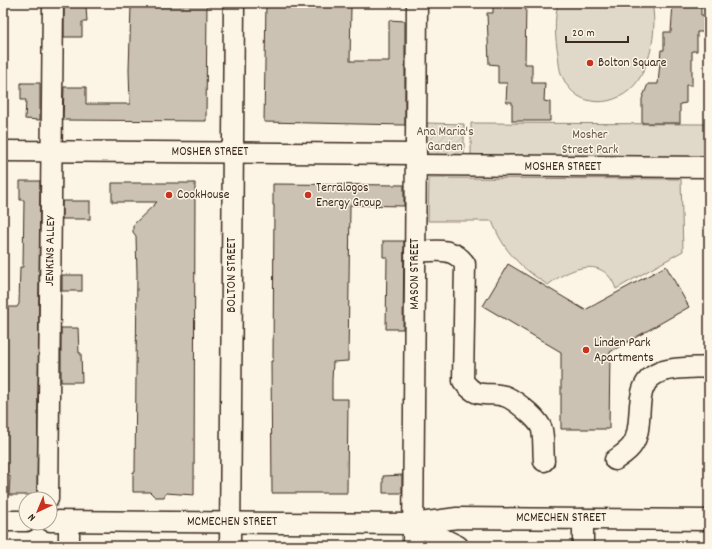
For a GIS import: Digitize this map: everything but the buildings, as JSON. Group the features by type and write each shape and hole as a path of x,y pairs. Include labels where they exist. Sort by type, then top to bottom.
{"street":[{"name":"JENKINS ALLEY","path":"48,491 54,3"},
{"name":"BOLTON STREET","path":"230,546 234,3"},
{"name":"MASON STREET","path":"413,546 418,3"},
{"name":"MOSHER STREET","path":"3,151 232,152 416,159 709,167"},
{"path":"415,252 450,250 462,258 465,264 463,380 470,389 479,394 506,396 534,418 542,428 544,461"},
{"path":"615,460 627,452 634,443 638,431 640,393 651,378 662,372 709,368"},
{"name":"MCMECHEN STREET","path":"60,522 413,524 456,518 709,520"},
{"path":"583,518 583,546"},
{"path":"3,521 18,521"},
{"path":"60,522 69,546"},
{"name":"MCMECHEN STREET","path":"413,524 458,546"}],"green space":[{"path":"558,3 652,3 654,23 650,54 642,74 629,91 609,101 598,102 578,96 569,88 559,66 555,29"},
{"name":"Ana Maria's Garden","path":"427,123 464,124 464,157 426,156"},
{"name":"Mosher Street Park","path":"471,123 709,124 709,161 471,161"},
{"path":"429,178 681,179 683,251 616,289 610,278 603,271 595,268 576,270 556,279 548,285 514,258 502,242 492,221 428,221"}],"place":[{"name":"Bolton Square","path":"590,63"},
{"name":"CookHouse","path":"169,195"},
{"name":"Terralogos Energy Group","path":"308,195"},
{"name":"Linden Park Apartments","path":"586,350"}]}
